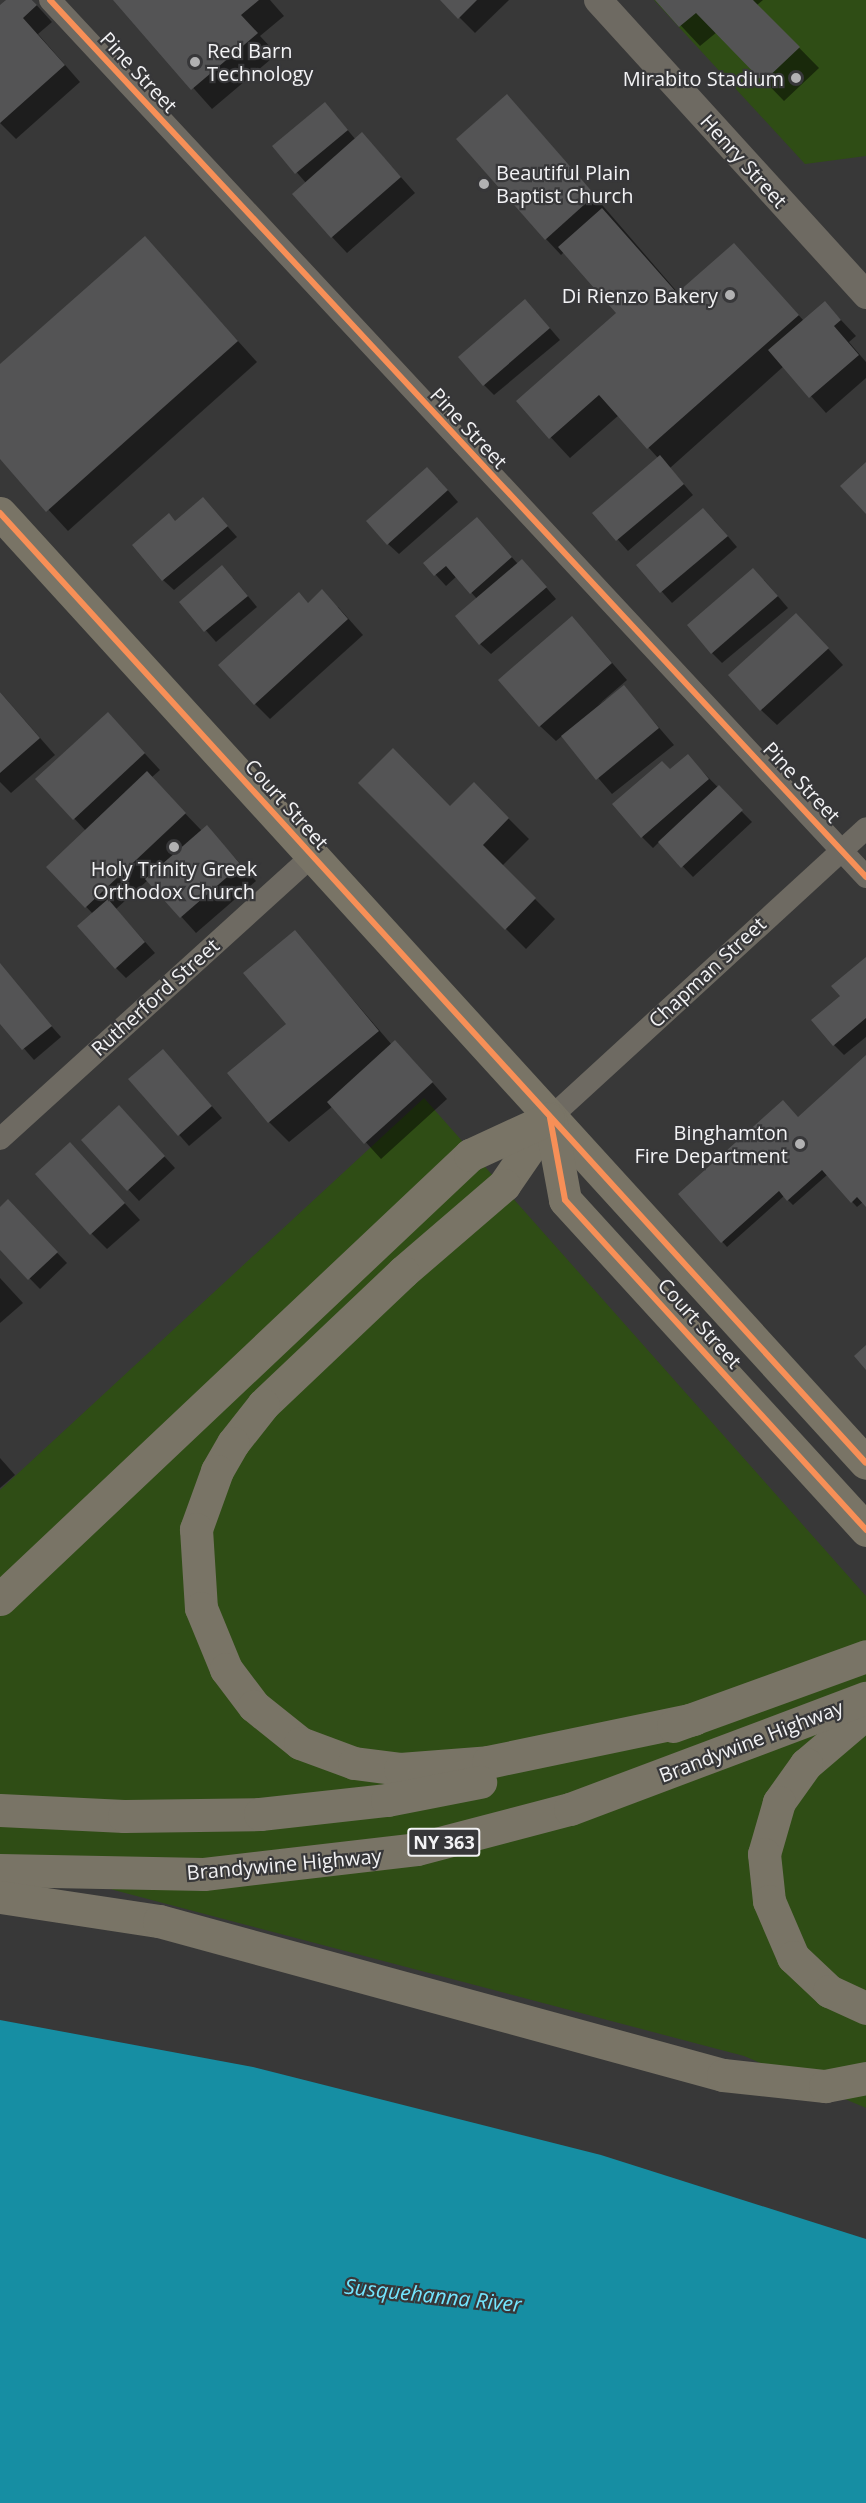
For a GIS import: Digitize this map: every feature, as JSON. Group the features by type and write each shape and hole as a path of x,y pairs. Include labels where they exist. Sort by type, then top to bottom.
{"main road":[{"name":"Court Street","path":"5,529 312,856 550,1118 598,1166 866,1463"},
{"name":"Court Street","path":"550,1118 565,1200 866,1530"},
{"path":"0,1599 470,1155 550,1118"},
{"path":"550,1118 504,1185 403,1272 263,1405 233,1443 217,1471 196,1529 201,1608 226,1669 254,1706 300,1743 354,1763 400,1769 488,1762 694,1719"},
{"name":"Brandywine Highway","path":"0,1810 205,1816 345,1805 540,1768 694,1719 866,1656"},
{"name":"Brandywine Highway","path":"0,1870 204,1874 417,1849 570,1809 866,1698"},
{"path":"866,1713 806,1764 779,1802 764,1854 768,1901 793,1958 829,1991 866,2008"},
{"path":"0,1897 159,1921 723,2075 825,2086 866,2078"}],"street":[{"name":"Pine Street","path":"51,0 866,877"},
{"name":"Henry Street","path":"598,0 866,295"},
{"name":"Chapman Street","path":"550,1118 866,828"},
{"name":"Rutherford Street","path":"0,1139 312,856"}],"green space":[{"name":"Mirabito Stadium","path":"654,0 866,0 866,156 805,164"},
{"path":"424,1098 866,1596 866,2108 744,2056 0,1860 0,1490"}],"water":[{"name":"Susquehanna River","path":"0,2020 253,2067 601,2155 866,2239 866,2503 0,2503"}],"building":[{"path":"6,0 32,0 37,5 23,18 65,65 0,123 0,5"},
{"name":"Red Barn Technology","path":"113,0 259,0 241,15 258,33 191,90"},
{"path":"440,0 477,0 458,19"},
{"path":"655,0 753,0 800,47 763,82 696,13 679,27"},
{"path":"507,94 595,195 545,240 456,139"},
{"path":"325,102 348,130 295,174 272,146"},
{"path":"362,132 401,177 331,238 292,194"},
{"path":"602,208 677,293 734,243 799,315 647,449 599,395 549,439 516,401 616,313 558,247"},
{"path":"145,236 238,341 46,512 0,459 0,364"},
{"path":"525,299 550,328 483,386 458,357"},
{"path":"825,301 841,320 834,326 859,355 809,398 768,350"},
{"path":"660,455 684,484 616,541 592,513"},
{"path":"866,462 866,514 840,486"},
{"path":"427,467 448,490 387,545 366,521"},
{"path":"203,497 228,526 162,581 132,545 169,513 175,521"},
{"path":"703,508 728,536 660,593 636,565"},
{"path":"477,517 512,557 470,594 446,566 434,576 423,563"},
{"path":"522,559 547,587 479,645 455,616"},
{"path":"222,565 248,596 204,632 179,602"},
{"path":"753,568 778,596 711,654 687,625"},
{"path":"322,589 348,619 254,705 218,665 299,592 308,603"},
{"path":"796,613 829,648 760,711 728,675"},
{"path":"572,616 612,663 539,727 498,680"},
{"path":"624,685 659,728 596,780 561,736"},
{"path":"0,692 40,738 0,773"},
{"path":"108,712 145,753 73,820 35,779"},
{"path":"393,748 450,806 474,782 509,818 483,845 536,898 505,930 358,783"},
{"path":"688,754 709,779 641,838 612,804 662,761 670,769"},
{"path":"147,771 186,813 85,908 46,867"},
{"path":"719,785 743,810 681,868 658,842"},
{"path":"207,825 241,865 180,918 145,879"},
{"path":"108,899 145,942 115,969 77,926"},
{"path":"295,930 379,1031 268,1123 227,1073 286,1024 243,973"},
{"path":"866,957 866,1018 833,1046 811,1020 840,996 831,986"},
{"path":"0,963 52,1026 22,1050 0,1024"},
{"path":"395,1040 433,1082 364,1144 327,1102"},
{"path":"163,1049 212,1106 178,1136 128,1079"},
{"name":"Binghamton Fire Department","path":"866,1055 866,1207 857,1197 851,1203 822,1170 787,1201 779,1191 721,1243 678,1194 783,1100 798,1117"},
{"path":"119,1105 165,1156 127,1191 81,1140"},
{"path":"70,1142 125,1203 90,1235 35,1174"},
{"path":"8,1199 58,1252 28,1280 0,1250 0,1207"},
{"path":"866,1345 866,1370 854,1356"}],"cycle path":[{"path":"50,0 866,877"},
{"path":"0,513 866,1463"},
{"path":"550,1118 565,1200 866,1530"}],"place":[{"name":"Red Barn Technology","path":"195,62"},
{"name":"Mirabito Stadium","path":"796,78"},
{"name":"Beautiful Plain Baptist Church","path":"484,184"},
{"name":"Di Rienzo Bakery","path":"730,295"},
{"name":"Holy Trinity Greek Orthodox Church","path":"174,847"},
{"name":"Binghamton Fire Department","path":"800,1144"}]}
